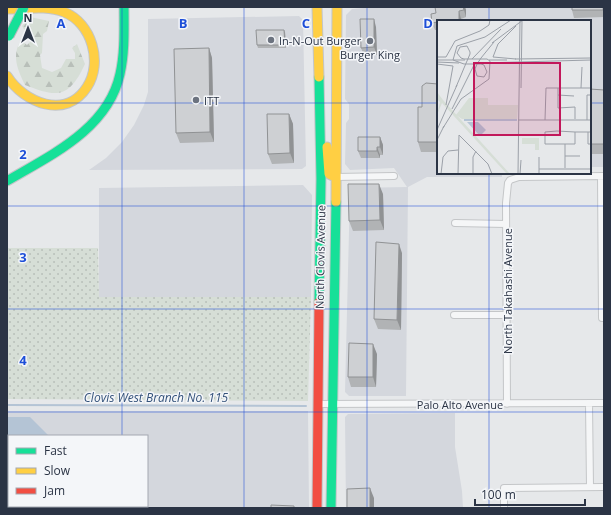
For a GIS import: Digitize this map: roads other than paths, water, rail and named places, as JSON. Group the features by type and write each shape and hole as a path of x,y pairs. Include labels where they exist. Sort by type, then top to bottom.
{"main road":[{"path":"8,39 24,7"},
{"path":"7,182 74,139 105,111 114,95 123,60 124,7"},
{"name":"North Clovis Avenue","path":"317,7 321,179 316,404 317,508"},
{"name":"North Clovis Avenue","path":"331,508 330,404 337,7"},
{"path":"7,9 51,8 71,15 90,35 94,47 94,67 88,85 74,100 54,105 42,105 20,94 12,86 7,76"},
{"path":"319,91 326,127 328,169 329,174 335,177"}],"street":[{"path":"335,177 394,176"},
{"path":"602,176 603,318"},
{"name":"North Takahashi Avenue","path":"507,404 507,187 510,180 518,177 602,176"},
{"path":"455,223 506,224"},
{"path":"454,315 506,315"},
{"path":"589,403 590,487"},
{"name":"Palo Alto Avenue","path":"316,404 604,403"},
{"path":"504,508 504,488 604,487"}],"water":[{"path":"7,417 30,417 48,435 8,435 8,489"},
{"path":"25,507 57,507 56,508"}],"waterway":[{"name":"Clovis West Branch No. 115","path":"7,405 306,406"}],"place":[{"name":"In-N-Out Burger","path":"271,40"},
{"name":"Burger King","path":"370,41"},
{"name":"ITT","path":"196,100"}]}
